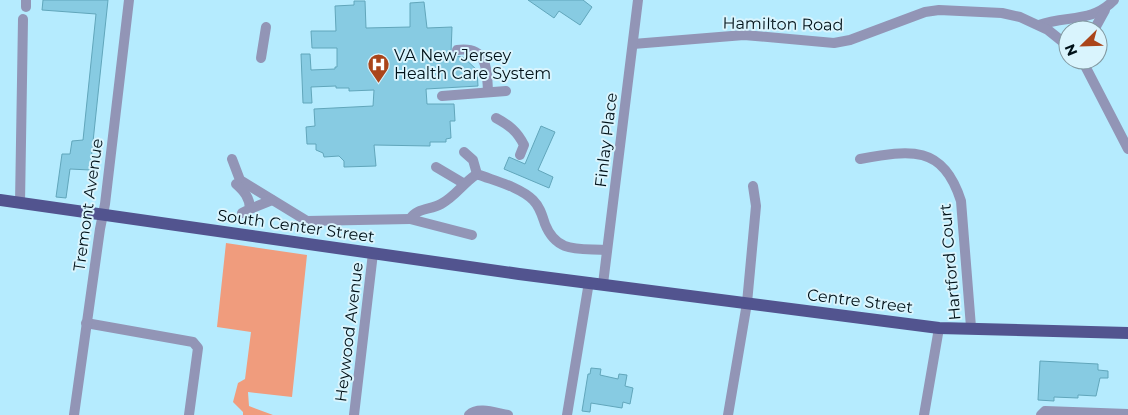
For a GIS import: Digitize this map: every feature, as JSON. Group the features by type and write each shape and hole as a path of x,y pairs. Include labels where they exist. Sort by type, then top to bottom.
{"main road":[{"name":"South Center Street","path":"0,200 589,282"},
{"name":"Centre Street","path":"589,282 939,328 971,327 1128,333"}],"street":[{"name":"Tremont Avenue","path":"74,415 103,214 129,0"},
{"name":"Finlay Place","path":"603,284 638,0"},
{"path":"1100,20 1114,0"},
{"path":"1040,25 1082,17 1106,9"},
{"name":"Hamilton Road","path":"633,44 744,35 834,43 850,40 925,12 939,10 1002,13 1040,25 1058,38"},
{"path":"20,203 23,19"},
{"path":"261,58 266,28"},
{"path":"457,50 468,48 477,52 484,60 488,92"},
{"path":"1087,70 1128,149"},
{"path":"442,96 506,90"},
{"path":"496,118 510,125 519,135 524,145 520,155"},
{"path":"464,152 473,160 477,174"},
{"name":"Hartford Court","path":"860,158 894,152 913,152 929,156 949,172 956,182 962,201 971,327"},
{"path":"232,159 240,180 307,221 410,219 472,235"},
{"path":"436,167 463,183"},
{"path":"477,174 527,194 540,208 550,235 557,243 568,247 607,250"},
{"path":"410,219 415,212 441,204 457,194 463,183 477,174"},
{"path":"236,184 244,191 250,203 246,211 272,200"},
{"path":"728,415 747,303 756,206 753,186"},
{"name":"Heywood Avenue","path":"354,415 373,253"},
{"path":"567,415 589,282"},
{"path":"86,323 193,342 198,348 189,415"},
{"path":"924,415 939,328"},
{"path":"471,414 483,411 508,415"},
{"path":"1041,415 1045,411 1128,414"}],"shaded area":[{"path":"226,243 307,255 292,397 248,392 249,406 273,415 243,415 243,412 233,402 238,383 245,379 251,332 217,327"}],"building":[{"path":"43,0 108,0 90,170 70,169 66,198 56,197 62,154 70,154 72,141 83,140 96,14 42,10"},
{"path":"528,0 583,0 592,7 580,25 559,11 554,18"},
{"path":"354,1 365,1 366,28 410,27 410,3 424,2 427,28 452,27 451,53 454,56 463,57 477,70 478,86 426,89 427,104 454,104 455,121 450,121 451,138 446,139 446,142 430,142 430,146 374,145 376,166 344,167 344,161 339,156 324,157 323,153 316,150 316,144 307,144 306,127 315,126 314,109 373,106 374,90 349,91 349,88 336,88 336,86 311,87 312,103 303,103 301,54 310,54 311,70 335,69 337,67 337,48 312,48 311,31 336,31 335,6 354,5"},
{"path":"541,126 555,132 538,170 553,177 549,188 504,169 509,157 525,164"},
{"path":"1040,361 1098,364 1098,370 1108,371 1108,378 1100,378 1096,396 1078,395 1078,398 1054,397 1054,401 1038,400"},
{"path":"591,368 601,369 600,375 618,379 619,374 627,375 625,386 633,388 630,404 623,402 622,408 591,403 590,412 582,411 588,374 590,374"}],"place":[{"name":"VA New Jersey Health Care System","path":"378,83"}]}
